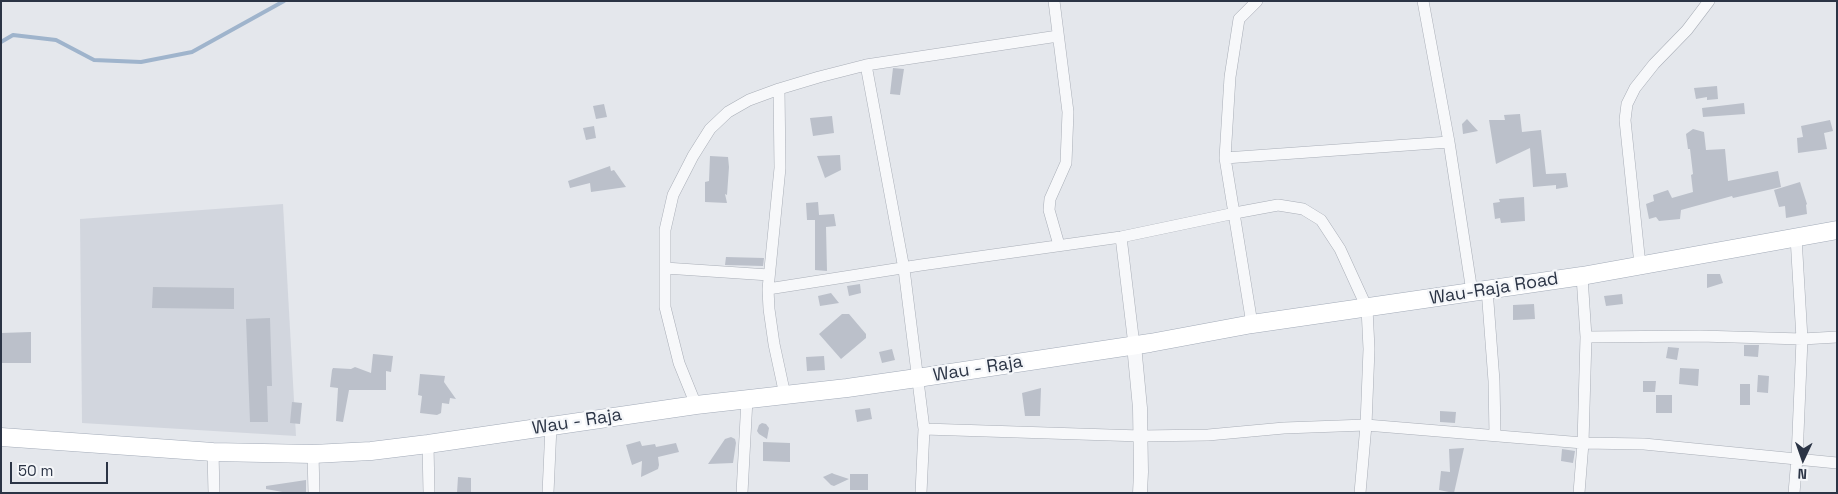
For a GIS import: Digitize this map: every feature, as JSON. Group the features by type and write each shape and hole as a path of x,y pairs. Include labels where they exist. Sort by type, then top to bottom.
{"main road":[{"name":"Wau-Raja Road","path":"1142,344 1252,324 1582,276 1837,230"},
{"name":"Wau - Raja","path":"1,437 213,452 312,454 372,450 428,444 696,405 917,378 1142,344"}],"street":[{"path":"1054,1 1068,112 1066,163 1050,199 1049,210 1059,245"},
{"path":"1252,324 1225,158 1230,77 1239,19 1257,1"},
{"path":"1423,1 1449,142 1480,291 1494,380 1496,435"},
{"path":"1640,265 1625,120 1627,104 1635,88 1654,64 1687,30 1709,1"},
{"path":"696,405 680,363 665,307 665,230 673,195 710,129 728,112 749,100 779,89 866,65 1058,36"},
{"path":"866,65 883,148 904,269 924,428 921,493"},
{"path":"779,89 780,168 768,289 774,344 785,395"},
{"path":"1225,158 1449,142"},
{"path":"768,289 1121,237 1235,212 1278,205 1303,209 1321,220 1340,249 1367,308 1369,349 1366,425 1360,493"},
{"path":"1121,237 1142,344 1138,384 1142,472 1140,493"},
{"path":"1794,493 1802,339 1796,237"},
{"path":"665,268 769,275"},
{"path":"1579,493 1583,443 1586,337 1582,276"},
{"path":"1586,337 1700,336 1802,339 1837,337"},
{"path":"742,493 747,400"},
{"path":"924,428 1141,436 1208,435 1284,428 1366,425 1583,443 1644,444 1837,463"},
{"path":"548,493 551,426"},
{"path":"428,444 429,493"},
{"path":"213,452 214,493"},
{"path":"312,454 314,493"}],"shaded area":[{"path":"283,204 296,436 82,423 80,219"}],"building":[{"path":"893,68 904,69 900,95 890,94"},
{"path":"1717,86 1718,99 1707,100 1707,97 1696,99 1694,88"},
{"path":"1744,103 1745,114 1703,117 1702,108"},
{"path":"604,104 607,117 596,119 593,106"},
{"path":"1520,114 1522,132 1541,130 1546,174 1566,173 1568,187 1556,189 1556,185 1533,187 1530,148 1496,164 1489,120 1505,120 1504,115"},
{"path":"832,116 834,133 813,136 810,118"},
{"path":"1467,119 1478,131 1463,134 1462,124"},
{"path":"1830,120 1833,131 1824,133 1827,149 1798,153 1797,138 1803,137 1801,126"},
{"path":"594,126 596,138 586,140 583,128"},
{"path":"1693,129 1704,132 1706,150 1725,149 1728,181 1778,171 1781,187 1733,198 1732,196 1681,210 1680,219 1659,221 1656,217 1649,219 1646,204 1654,201 1653,195 1668,190 1672,198 1693,192 1690,149 1688,149 1686,134"},
{"path":"840,155 841,170 825,178 817,156"},
{"path":"710,156 728,157 727,195 725,194 727,203 705,202 705,182 709,181"},
{"path":"610,166 611,171 614,170 626,187 591,192 590,183 570,188 568,181"},
{"path":"1800,182 1807,204 1807,214 1786,218 1785,206 1779,207 1774,190"},
{"path":"1524,197 1525,221 1501,223 1500,218 1495,219 1493,203 1500,202 1499,199"},
{"path":"818,202 819,215 834,214 836,226 826,227 827,271 815,270 815,220 807,220 806,203"},
{"path":"726,257 764,258 763,266 725,265"},
{"path":"1707,274 1720,274 1723,283 1707,288"},
{"path":"860,284 861,293 849,296 847,286"},
{"path":"153,287 234,288 234,309 152,308"},
{"path":"831,293 839,303 820,306 818,296"},
{"path":"1622,294 1623,304 1606,306 1604,296"},
{"path":"1534,304 1535,319 1513,320 1513,305"},
{"path":"842,314 849,314 866,334 866,338 841,359 819,334"},
{"path":"270,318 272,386 267,386 268,422 250,422 246,319"},
{"path":"31,332 31,363 1,363 1,333"},
{"path":"1744,345 1759,345 1758,357 1744,356"},
{"path":"1668,347 1679,348 1677,360 1666,358"},
{"path":"892,349 895,360 882,363 879,352"},
{"path":"373,354 393,356 391,372 386,371 386,390 349,390 343,422 336,421 338,388 330,387 333,368 351,369 355,367 371,373"},
{"path":"824,356 825,370 807,371 806,357"},
{"path":"1680,368 1699,369 1698,386 1679,384"},
{"path":"420,374 445,376 444,382 456,399 450,398 449,404 442,403 441,413 437,415 420,413 422,396 418,395"},
{"path":"1758,375 1769,376 1768,393 1757,392"},
{"path":"1643,381 1656,381 1655,392 1643,392"},
{"path":"1740,384 1750,384 1750,405 1740,405"},
{"path":"1041,388 1040,416 1025,416 1022,393"},
{"path":"1656,395 1672,395 1672,413 1656,413"},
{"path":"292,402 302,403 300,424 290,423"},
{"path":"870,408 872,419 857,422 855,410"},
{"path":"1440,411 1456,412 1455,423 1440,422"},
{"path":"762,423 766,424 769,428 767,439 757,431"},
{"path":"731,437 735,439 736,443 733,463 708,464 725,439"},
{"path":"640,441 642,446 655,444 656,447 676,443 679,452 658,457 658,469 641,477 642,461 632,465 626,445"},
{"path":"763,442 790,443 790,462 763,461"},
{"path":"1464,448 1454,493 1439,490 1441,471 1450,472 1449,449"},
{"path":"1562,449 1575,451 1573,463 1561,461"},
{"path":"832,473 849,479 834,486 831,485 823,477"},
{"path":"850,474 868,474 868,490 850,490"},
{"path":"458,477 471,478 471,493 457,493"},
{"path":"306,480 306,492 288,493 266,489 266,486"}],"waterway":[{"path":"1,42 13,35 56,40 94,60 141,62 192,52 284,1"}]}
